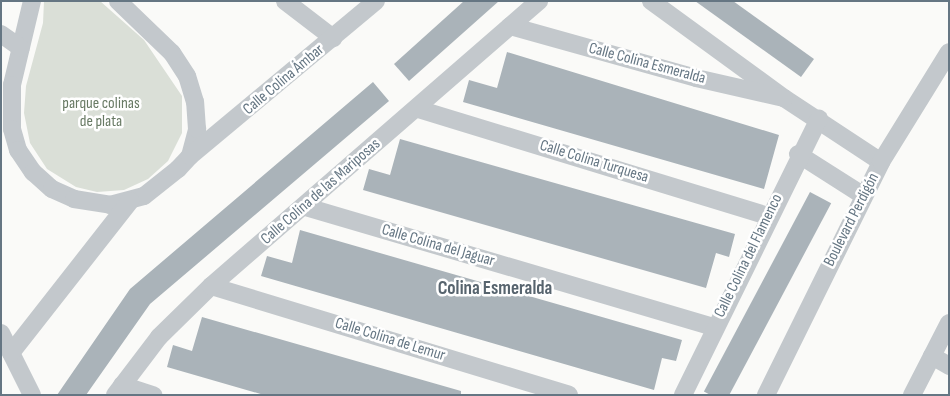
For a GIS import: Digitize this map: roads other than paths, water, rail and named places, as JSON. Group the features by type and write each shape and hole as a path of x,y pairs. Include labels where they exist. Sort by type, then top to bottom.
{"street":[{"path":"32,1 12,85 12,129 18,150 33,172 52,189 74,199 110,205 130,201"},
{"path":"118,1 172,53 188,76 197,129 190,156"},
{"path":"285,1 333,38"},
{"name":"Calle Colina Ámbar","path":"130,201 157,187 190,156 376,1"},
{"name":"Calle Colina de las Mariposas","path":"119,390 159,336 211,286 306,207 539,1"},
{"name":"Calle Colina Esmeralda","path":"651,1 784,98 819,119 881,162"},
{"name":"Calle Colina Esmeralda","path":"510,26 696,78 784,98"},
{"path":"1,34 21,48"},
{"name":"Boulevard Perdigón","path":"766,395 881,162 949,52"},
{"name":"Calle Colina Turquesa","path":"418,109 769,216"},
{"name":"Calle Colina del Flamenco","path":"683,395 798,154 819,119"},
{"path":"798,154 864,196"},
{"path":"11,353 130,201"},
{"name":"Calle Colina del Jaguar","path":"306,207 715,327"},
{"name":"Calle Colina de Lemur","path":"211,286 569,395"},
{"path":"912,395 949,322"},
{"path":"1,333 32,395"},
{"path":"932,356 949,366"},
{"path":"119,390 153,395"}],"district":[{"name":"Colina Esmeralda","path":"495,289"}],"park label":[{"name":"parque colinas de plata","path":"101,113"}]}
